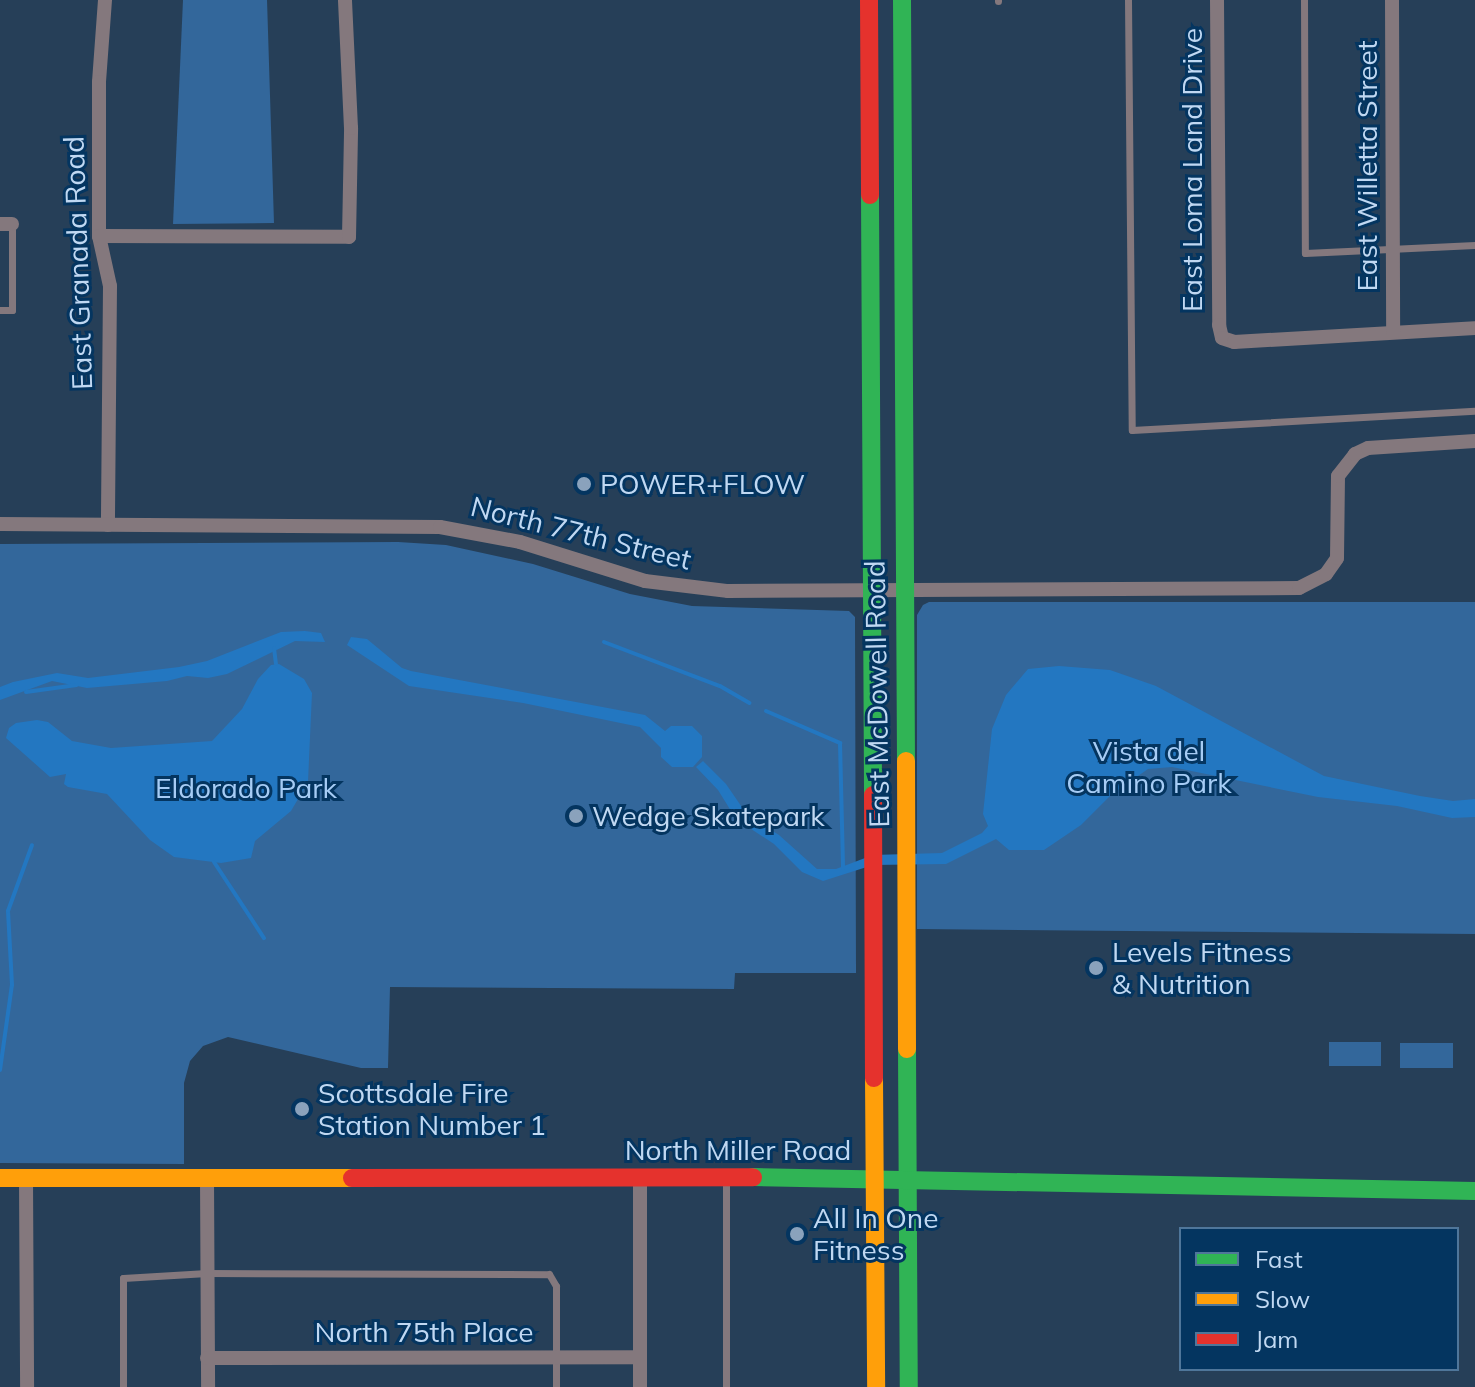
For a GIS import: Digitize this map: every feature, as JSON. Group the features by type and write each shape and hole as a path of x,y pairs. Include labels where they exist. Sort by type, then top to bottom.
{"main road":[{"name":"East McDowell Road","path":"869,0 876,1387"},
{"name":"East McDowell Road","path":"902,0 909,1387"},
{"name":"North Miller Road","path":"0,1178 726,1177 1475,1191"}],"street":[{"name":"East Granada Road","path":"105,0 99,82 99,236 110,286 108,525"},
{"path":"99,236 349,237 351,128 345,0"},
{"name":"East Loma Land Drive","path":"1217,0 1219,325 1222,338 1234,342 1393,332"},
{"name":"East Willetta Street","path":"1392,0 1393,332"},
{"path":"1393,332 1475,328"},
{"name":"North 77th Street","path":"0,524 440,527 510,539 645,581 728,591 1299,588 1326,574 1337,558 1338,476 1355,454 1368,448 1475,441"},
{"path":"26,1178 27,1387"},
{"path":"207,1178 208,1387"},
{"path":"640,1178 640,1387"},
{"name":"North 75th Place","path":"207,1358 640,1357"}],"lane":[{"path":"1128,0 1132,430 1475,411"},
{"path":"1304,0 1305,253 1475,245"},
{"path":"0,310 12,310 6,224"},
{"path":"726,1177 726,1387"},
{"path":"123,1387 123,1278 207,1273 545,1273 554,1279 556,1286 556,1387"}],"green space":[{"path":"183,0 267,0 274,223 173,224"},
{"name":"Eldorado Park","path":"398,542 446,545 533,564 630,594 692,606 849,611 855,617 856,973 735,973 734,989 390,987 388,1068 361,1068 228,1037 203,1046 190,1061 184,1083 184,1164 0,1163 0,544"},
{"name":"Vista del Camino Park","path":"929,602 1475,602 1475,934 917,929 917,615"},
{"path":"1329,1042 1381,1042 1381,1066 1329,1066"},
{"path":"1400,1043 1453,1043 1453,1068 1400,1068"}],"shaded area":[{"path":"281,632 321,633 325,642 295,641 227,674 87,688 52,681 0,700 0,687 13,682 57,673 88,678 179,667 207,661"},
{"path":"351,637 367,639 402,668 411,671 645,715 665,731 671,726 692,726 702,736 702,757 693,767 672,767 661,757 661,748 640,727 523,703 409,686 347,645"},
{"path":"279,664 304,679 312,693 308,782 291,811 255,841 251,858 221,863 174,857 150,840 107,794 68,787 64,784 66,774 50,777 6,738 9,728 16,723 37,720 48,722 72,741 111,748 212,741 242,709 258,679 271,665"},
{"path":"1059,666 1110,670 1156,686 1324,776 1420,796 1453,801 1475,799 1475,817 1452,818 1397,806 1318,797 1172,767 1148,769 1112,794 1081,825 1044,850 1009,850 996,839 946,864 873,865 823,881 802,872 774,844 736,819 718,790 696,767 703,761 726,784 748,816 779,835 817,869 836,869 873,855 942,853 982,833 988,826 983,814 992,729 1006,695 1028,669"}],"waterway":[{"path":"604,642 720,686 750,703"},
{"path":"274,648 276,664"},
{"path":"26,692 77,685"},
{"path":"766,711 840,743 843,868"},
{"path":"0,1070 12,985 8,911 32,845"},
{"path":"214,862 264,938"}],"traffic: fast":[{"path":"902,0 906,761"},
{"path":"870,195 873,795"},
{"path":"907,1049 909,1387"},
{"path":"753,1177 1475,1191"}],"traffic: slow":[{"path":"906,761 907,1049"},
{"path":"874,1078 876,1387"},
{"path":"0,1178 352,1178"}],"traffic: jam":[{"path":"869,0 870,195"},
{"path":"873,795 874,1078"},
{"path":"352,1178 753,1177"}],"place":[{"name":"POWER+FLOW","path":"584,484"},
{"name":"Wedge Skatepark","path":"576,816"},
{"name":"Levels Fitness & Nutrition","path":"1096,968"},
{"name":"Scottsdale Fire Station Number 1","path":"302,1109"},
{"name":"All In One Fitness","path":"797,1234"}]}
